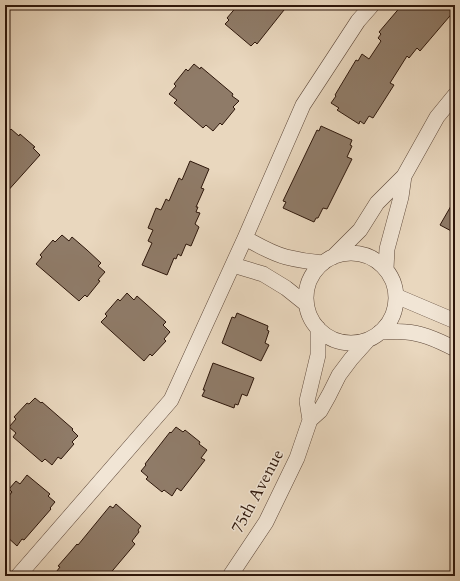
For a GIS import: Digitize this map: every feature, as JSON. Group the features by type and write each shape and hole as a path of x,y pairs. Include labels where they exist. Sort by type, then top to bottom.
{"street":[{"path":"18,576 171,400 233,265 303,105 358,21 372,5"},
{"path":"245,238 266,250 285,257 307,261 328,260 347,253 361,254 375,260 386,269 393,282 396,296 395,309 390,322 380,332 368,340 354,343 341,342 328,336 318,328 310,316 306,304 306,292 315,271 328,260 360,230 377,203 404,176 437,117 455,95"},
{"path":"386,269 388,249 401,197 404,176"},
{"path":"233,265 263,274 286,288 306,304"},
{"path":"396,296 455,321"},
{"name":"75th Avenue","path":"230,576 266,522 297,458 310,420 307,401 318,355 318,328"},
{"path":"380,332 407,332 418,334 455,349"},
{"name":"75th Avenue","path":"310,420 320,411 339,375 351,358 368,340"}],"building":[{"path":"238,5 288,5 257,44 255,42 251,46 225,24 229,20 227,18"},
{"path":"402,5 455,5 455,10 420,51 417,48 409,58 407,56 390,83 394,85 373,118 369,116 364,124 360,121 359,124 337,110 339,108 331,103 356,60 358,61 362,54 369,59 381,41 378,38 381,34 379,32"},
{"path":"194,64 200,69 201,67 233,94 232,96 239,101 233,107 235,109 222,125 220,123 213,131 206,125 203,128 174,103 177,100 169,94 176,86 174,84 186,69 188,71"},
{"path":"321,126 352,140 350,145 352,146 347,157 352,159 327,209 323,208 318,218 316,218 314,222 283,208 286,202 283,201 317,130 319,131"},
{"path":"11,129 19,136 20,134 35,147 33,148 40,155 5,194 5,135"},
{"path":"190,161 209,169 201,188 204,189 196,207 198,207 196,212 200,213 195,224 199,227 191,246 186,244 181,256 178,254 176,259 174,258 167,275 142,265 152,243 148,241 153,230 148,228 156,208 161,210 166,199 169,201 179,178 182,180"},
{"path":"455,199 455,233 440,225"},
{"path":"62,235 69,241 72,237 101,263 98,266 105,272 98,280 100,281 87,297 85,295 79,301 36,264 42,257 40,255 53,240 55,242"},
{"path":"127,293 134,300 137,296 155,312 166,322 163,325 170,332 164,339 166,341 152,356 150,354 144,361 101,322 107,316 105,314 118,299 120,301"},
{"path":"237,313 268,326 267,330 269,331 265,343 269,345 261,361 222,343 232,317 235,318"},
{"path":"213,363 254,378 247,396 242,394 238,405 235,404 234,408 202,396"},
{"path":"35,398 41,403 42,402 73,429 72,430 78,436 72,442 74,444 61,459 58,457 52,465 45,459 42,462 13,437 16,433 9,427 16,419 14,417 27,403 29,404"},
{"path":"176,427 183,432 185,430 200,442 199,444 207,450 201,458 205,460 181,491 177,488 172,496 164,490 162,492 146,479 148,477 141,471 170,432 171,433"},
{"path":"27,475 50,494 48,496 55,502 50,508 51,509 17,546 5,535 5,503 10,498 8,497 12,492 9,489 16,481 20,484"},
{"path":"116,504 141,526 138,530 139,532 132,541 135,544 108,576 53,576 60,567 58,566 77,544 78,545 110,506 113,508"}]}
